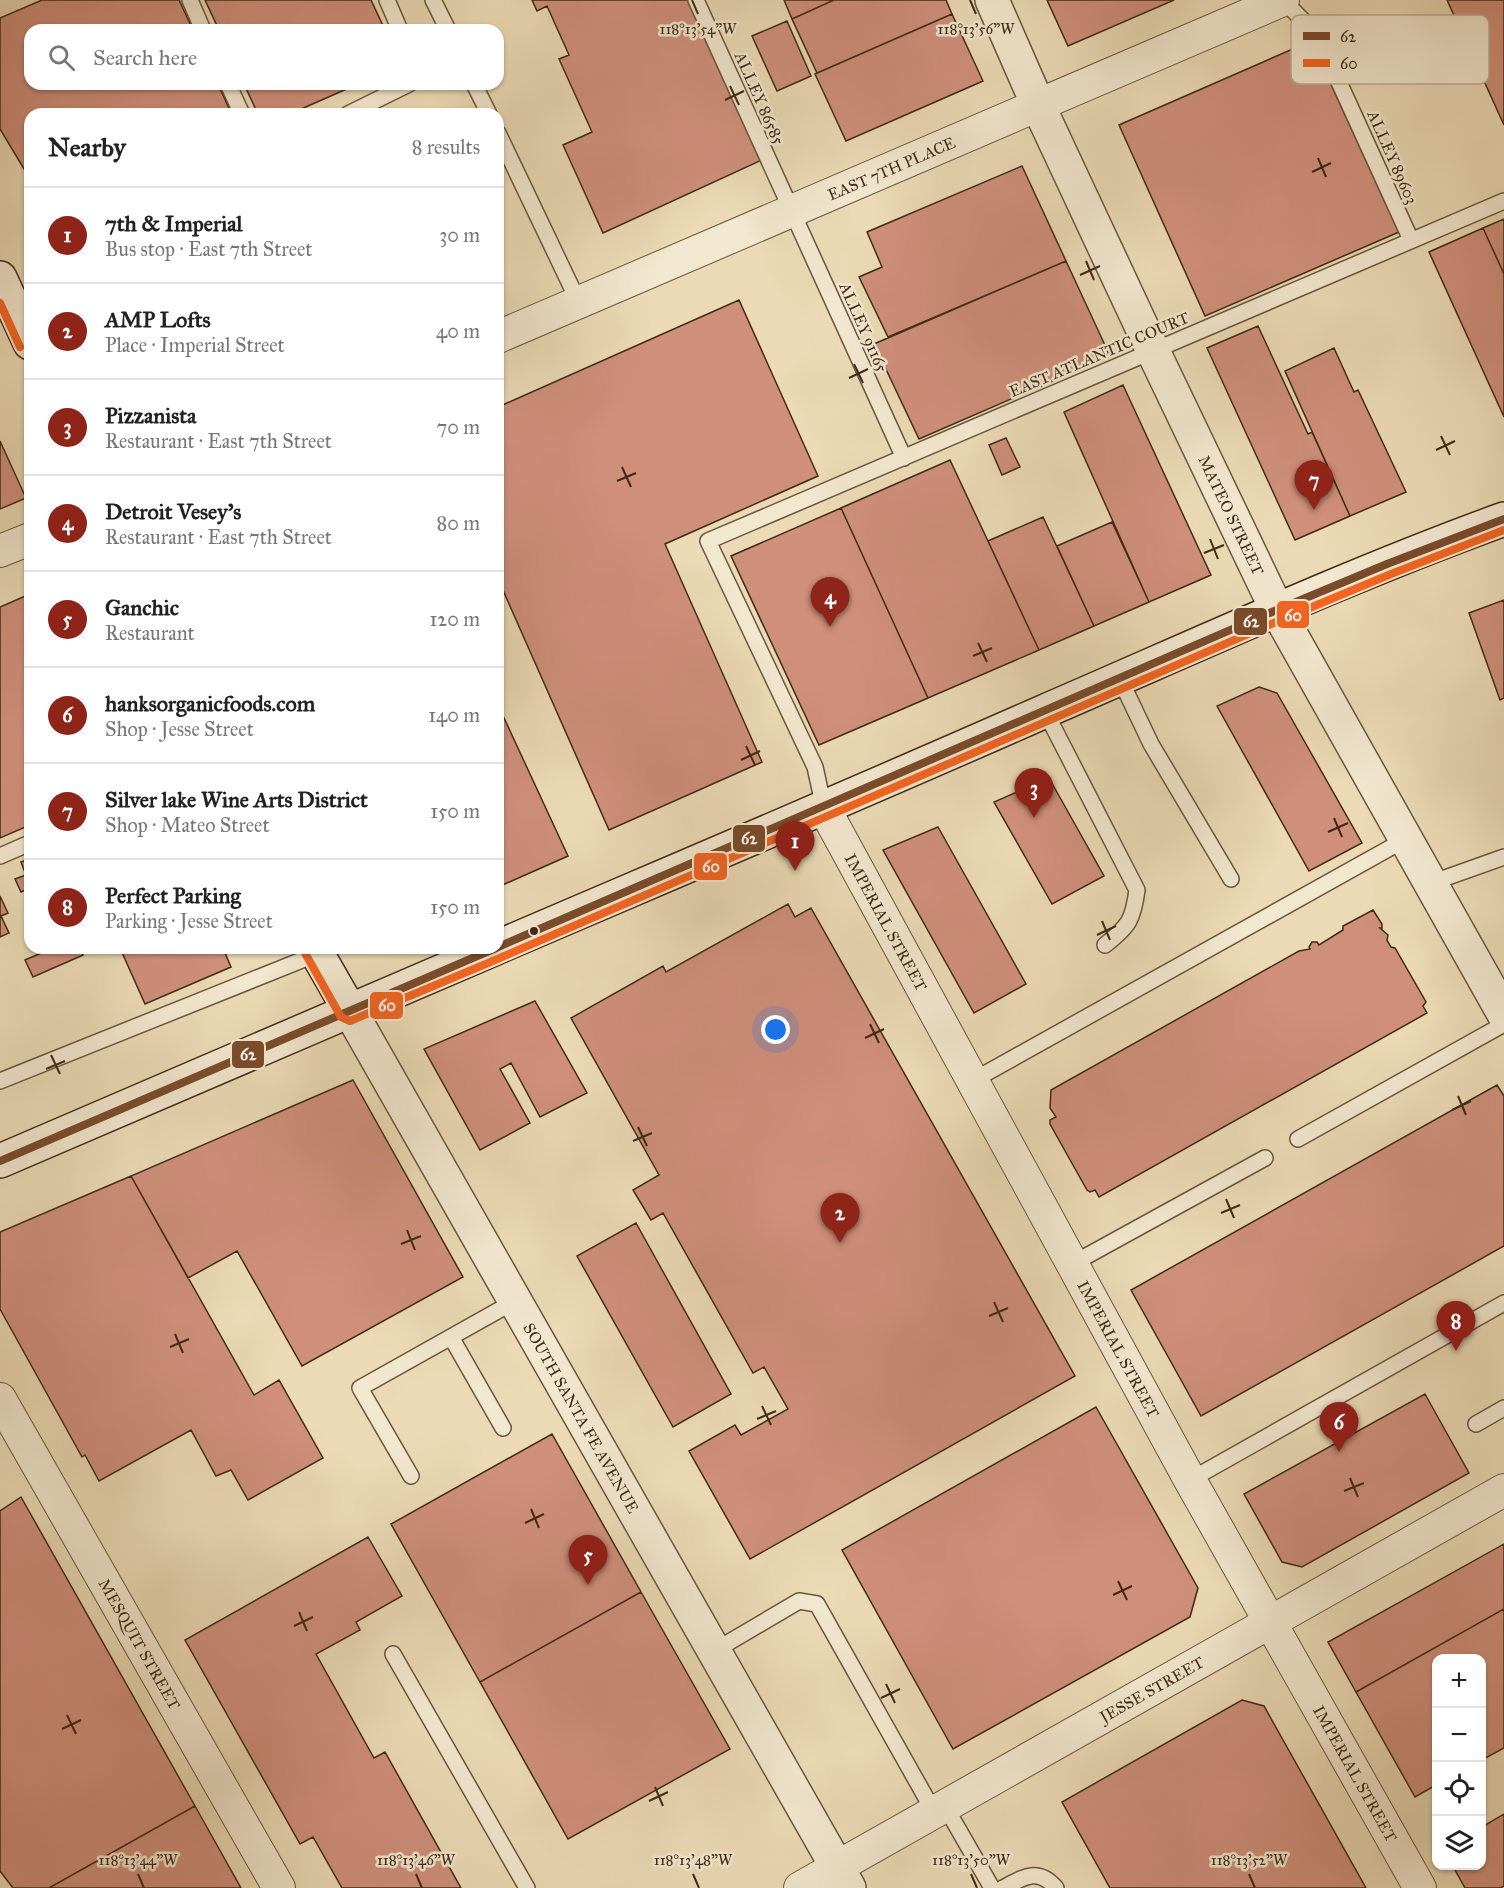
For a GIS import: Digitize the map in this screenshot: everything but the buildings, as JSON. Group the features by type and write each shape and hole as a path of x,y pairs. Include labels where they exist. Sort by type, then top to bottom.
{"street":[{"name":"MATEO STREET","path":"992,0 1038,105 1153,351 1278,610 1504,1014"},
{"name":"EAST 7TH PLACE","path":"504,334 1283,0"},
{"path":"0,278 24,330"},
{"path":"504,945 1278,610 1429,547 1504,519"},
{"path":"0,551 24,541"},
{"name":"IMPERIAL STREET","path":"824,808 1190,1480 1420,1888"},
{"name":"SOUTH SANTA FE AVENUE","path":"318,954 843,1878"},
{"path":"0,1161 483,954"},
{"name":"MESQUIT STREET","path":"0,1399 279,1888"},
{"name":"JESSE STREET","path":"800,1888 843,1878 939,1809 1504,1490"}],"lane":[{"path":"190,0 200,24"},
{"path":"387,0 397,24"},
{"path":"433,0 445,24"},
{"name":"ALLEY 86585","path":"696,0 791,211"},
{"name":"ALLEY 89603","path":"1283,0 1298,15"},
{"name":"ALLEY 89603","path":"1340,84 1411,240"},
{"path":"231,90 239,108"},
{"path":"360,108 397,90"},
{"path":"477,90 486,108"},
{"path":"504,146 579,303"},
{"name":"EAST ATLANTIC COURT","path":"824,808 815,767 708,541 1504,201"},
{"name":"ALLEY 91165","path":"791,211 904,458"},
{"path":"1120,679 1151,744 1231,879"},
{"path":"1045,711 1137,890 1134,909 1125,929 1105,945"},
{"path":"972,1081 1406,839"},
{"path":"0,856 24,846"},
{"path":"1431,883 1504,857"},
{"path":"0,1081 309,954"},
{"path":"1298,1139 1504,1024"},
{"path":"1072,1264 1265,1158"},
{"path":"411,1476 360,1388 515,1301"},
{"path":"1190,1480 1504,1303"},
{"path":"451,1337 503,1428"},
{"path":"1476,1424 1504,1408"},
{"path":"714,1651 799,1601 817,1604 939,1809 992,1888"},
{"path":"393,1654 527,1888"},
{"path":"1004,1888 1032,1875 1043,1877 1056,1888"}],"transit line":[{"name":"60","path":"0,303 20,347"},
{"name":"62","path":"504,944 1272,612 1504,519"},
{"name":"60","path":"502,957 1276,622 1504,530"},
{"name":"60","path":"306,954 341,1017 350,1021 500,958"},
{"name":"62","path":"0,1161 482,954"}],"place":[{"name":"Silver lake Wine Arts District","path":"1314,510"},
{"name":"Detroit Vesey's","path":"830,627"},
{"name":"Pizzanista","path":"1034,818"},
{"name":"7th & Imperial","path":"795,871"},
{"name":"AMP Lofts","path":"840,1243"},
{"name":"Perfect Parking","path":"1456,1351"},
{"name":"hanksorganicfoods.com","path":"1339,1452"},
{"name":"Ganchic","path":"588,1585"}]}
